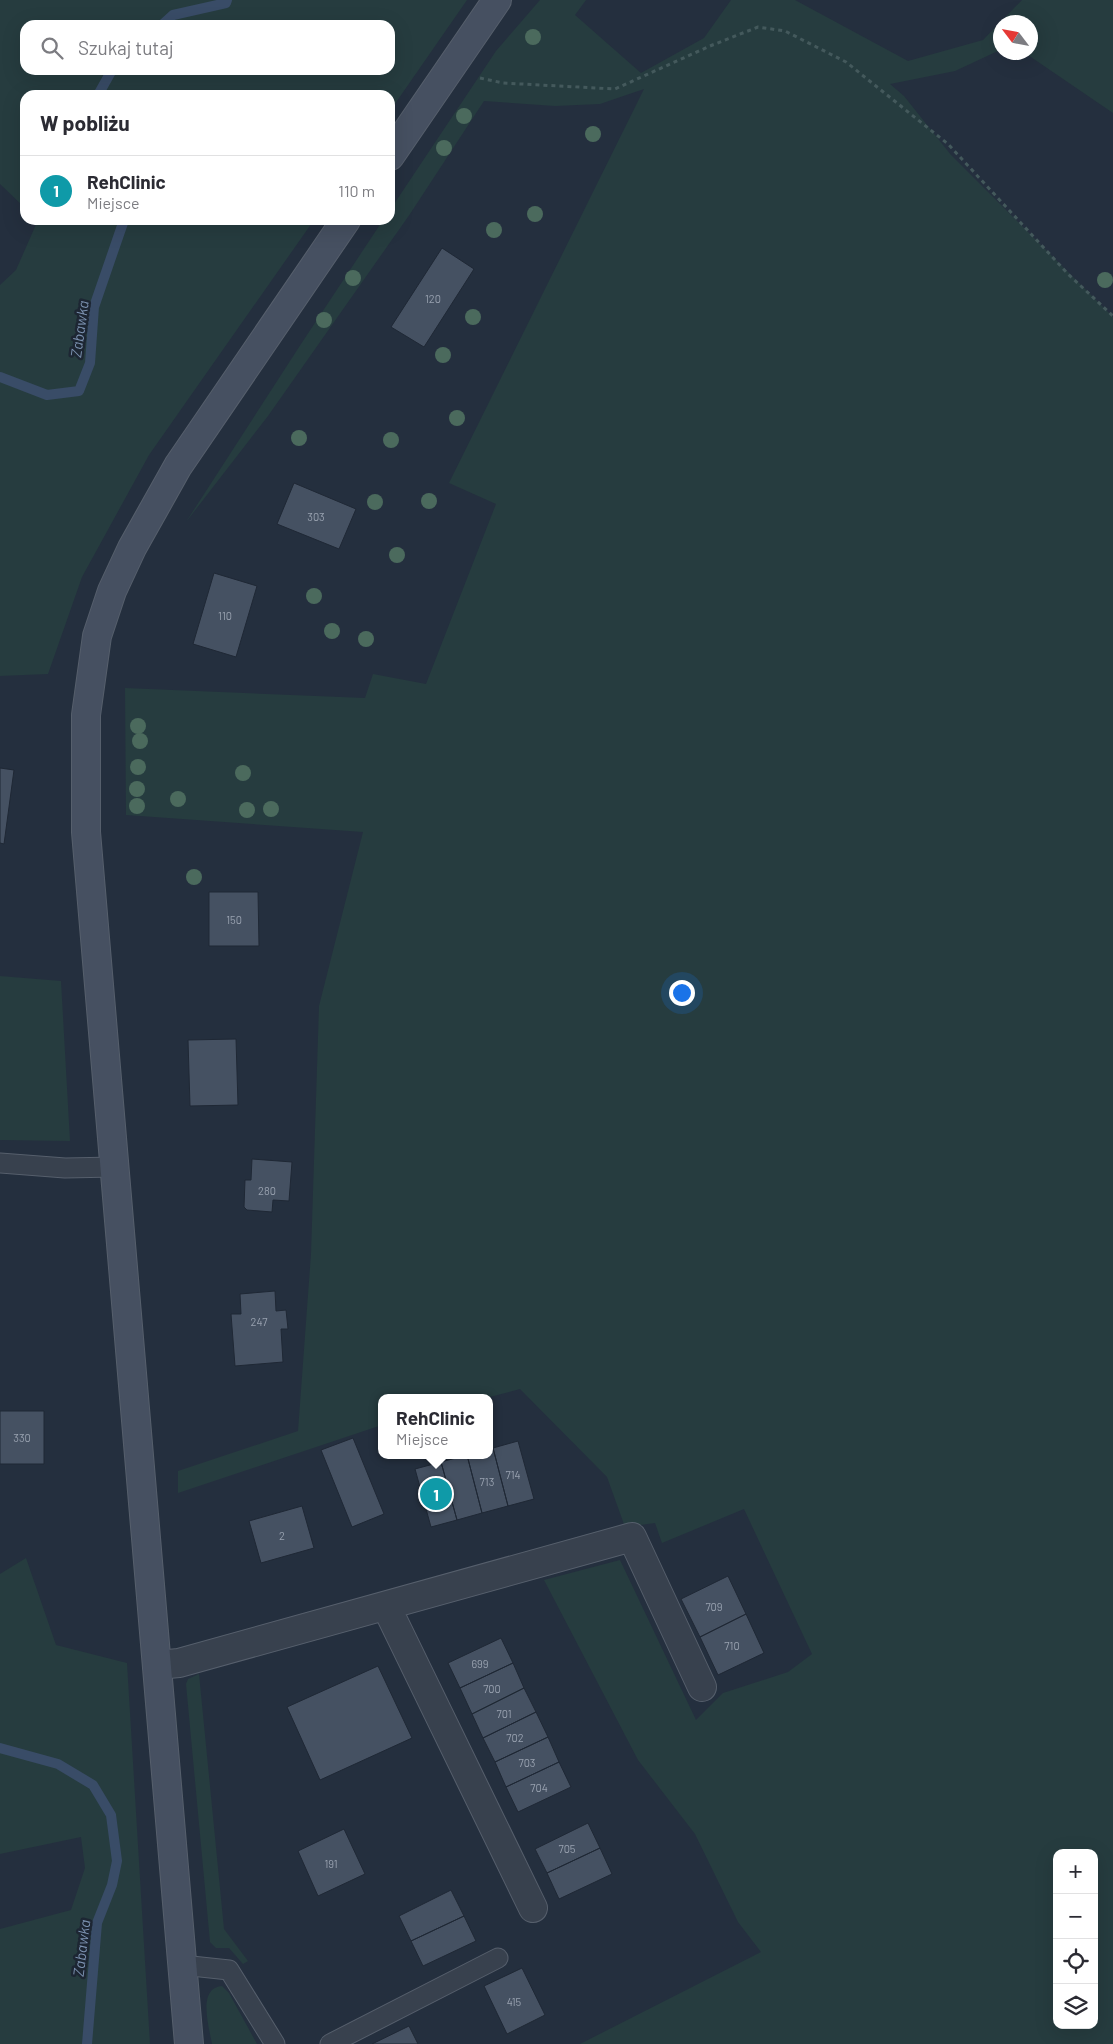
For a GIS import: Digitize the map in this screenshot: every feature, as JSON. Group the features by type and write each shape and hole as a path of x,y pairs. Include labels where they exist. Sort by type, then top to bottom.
{"main road":[{"path":"395,149 498,0"},
{"path":"189,2044 86,832 86,715 97,636 112,591 132,548 178,466 343,225"}],"street":[{"path":"157,1665 178,1663 632,1537 702,1687"},
{"path":"386,1606 534,1908"}],"lane":[{"path":"0,1163 65,1168 115,1167"},
{"path":"330,2044 498,1958"},
{"path":"182,1965 229,1970 275,2044"}],"path":[{"path":"452,64 472,76 503,83 615,89 710,46 758,27 785,31 846,62 948,144 1068,274 1113,316"}],"green space":[{"path":"0,0 467,0 395,104 395,90 20,90 20,203 0,184"},
{"path":"540,0 586,0 575,15 641,73 704,38 731,0 795,0 908,61 983,40 993,30 993,53 955,71 890,84 904,96 951,155 1113,317 1113,2044 580,2044 761,1952 738,1922 695,1834 638,1760 544,1580 620,1560 696,1720 723,1693 788,1672 812,1654 744,1509 662,1543 655,1523 625,1527 607,1477 520,1389 493,1396 493,1394 378,1394 378,1426 178,1493 178,1471 298,1431 311,1254 319,1006 363,832 126,815 125,688 365,698 373,674 426,684 496,504 449,483 644,89 600,104 555,106 484,101 410,214 268,416 186,522 380,225 395,225 395,202 496,51"},
{"path":"1022,0 1113,0 1113,113 1035,60 1038,60 1038,15 1008,15"},
{"path":"36,225 310,225 149,455 82,577 48,674 0,676 0,285 16,270"},
{"path":"0,976 61,981 70,1141 0,1140"},
{"path":"26,1558 56,1645 127,1663 150,2044 0,2044 0,1929 71,1910 85,1868 81,1837 0,1854 0,1574"},
{"path":"199,1674 224,1929 248,1961 243,1964 229,1948 216,1948 210,1942 186,1684 188,1679"},
{"path":"222,1986 229,1993 257,2044 212,2044 207,2019 207,2001 209,1994 214,1988"}],"building":[{"path":"442,248 474,269 424,347 391,327"},
{"path":"294,483 356,509 339,549 277,524"},
{"path":"214,573 257,586 236,657 193,644"},
{"path":"0,768 14,770 4,844 0,843"},
{"path":"209,892 258,892 259,946 209,946"},
{"path":"236,1039 238,1105 190,1106 188,1040"},
{"path":"252,1159 292,1162 289,1201 273,1200 272,1212 247,1210 244,1207 245,1180 251,1180"},
{"path":"275,1291 276,1311 286,1310 288,1329 281,1329 283,1362 235,1366 231,1314 241,1314 240,1294"},
{"path":"0,1411 44,1411 44,1464 0,1464"},
{"path":"353,1438 384,1514 352,1527 321,1450"},
{"path":"518,1441 534,1499 508,1506 493,1448"},
{"path":"493,1448 508,1506 482,1513 468,1459 493,1459"},
{"path":"452,1459 468,1459 482,1513 457,1520 441,1462"},
{"path":"441,1462 457,1520 431,1527 415,1469"},
{"path":"302,1506 314,1548 261,1563 249,1521"},
{"path":"728,1576 746,1614 700,1637 681,1599"},
{"path":"746,1614 764,1653 718,1675 700,1637"},
{"path":"501,1638 513,1663 460,1688 448,1663"},
{"path":"513,1663 524,1688 472,1714 460,1688"},
{"path":"378,1666 412,1738 320,1780 287,1707"},
{"path":"524,1688 536,1712 483,1738 472,1714"},
{"path":"536,1712 548,1737 495,1762 483,1738"},
{"path":"548,1737 559,1762 506,1787 495,1762"},
{"path":"559,1762 571,1787 518,1812 506,1787"},
{"path":"588,1823 600,1848 547,1873 535,1849"},
{"path":"344,1829 365,1874 318,1896 298,1851"},
{"path":"600,1848 612,1874 559,1899 547,1873"},
{"path":"451,1890 464,1916 411,1941 399,1916"},
{"path":"464,1916 476,1941 423,1966 411,1941"},
{"path":"522,1968 545,2015 507,2034 484,1986"},
{"path":"409,2026 418,2044 372,2044"}],"waterway":[{"name":"Zabawka","path":"168,20 173,15 226,3 227,0"},
{"name":"Zabawka","path":"101,90 109,75"},
{"name":"Zabawka","path":"0,377 47,395 79,391 90,363 94,307 122,225"},
{"name":"Zabawka","path":"0,1748 58,1764 93,1785 111,1815 117,1861 112,1885 97,1923 87,2044"}],"place":[{"name":"RehClinic","path":"436,1494"}]}
